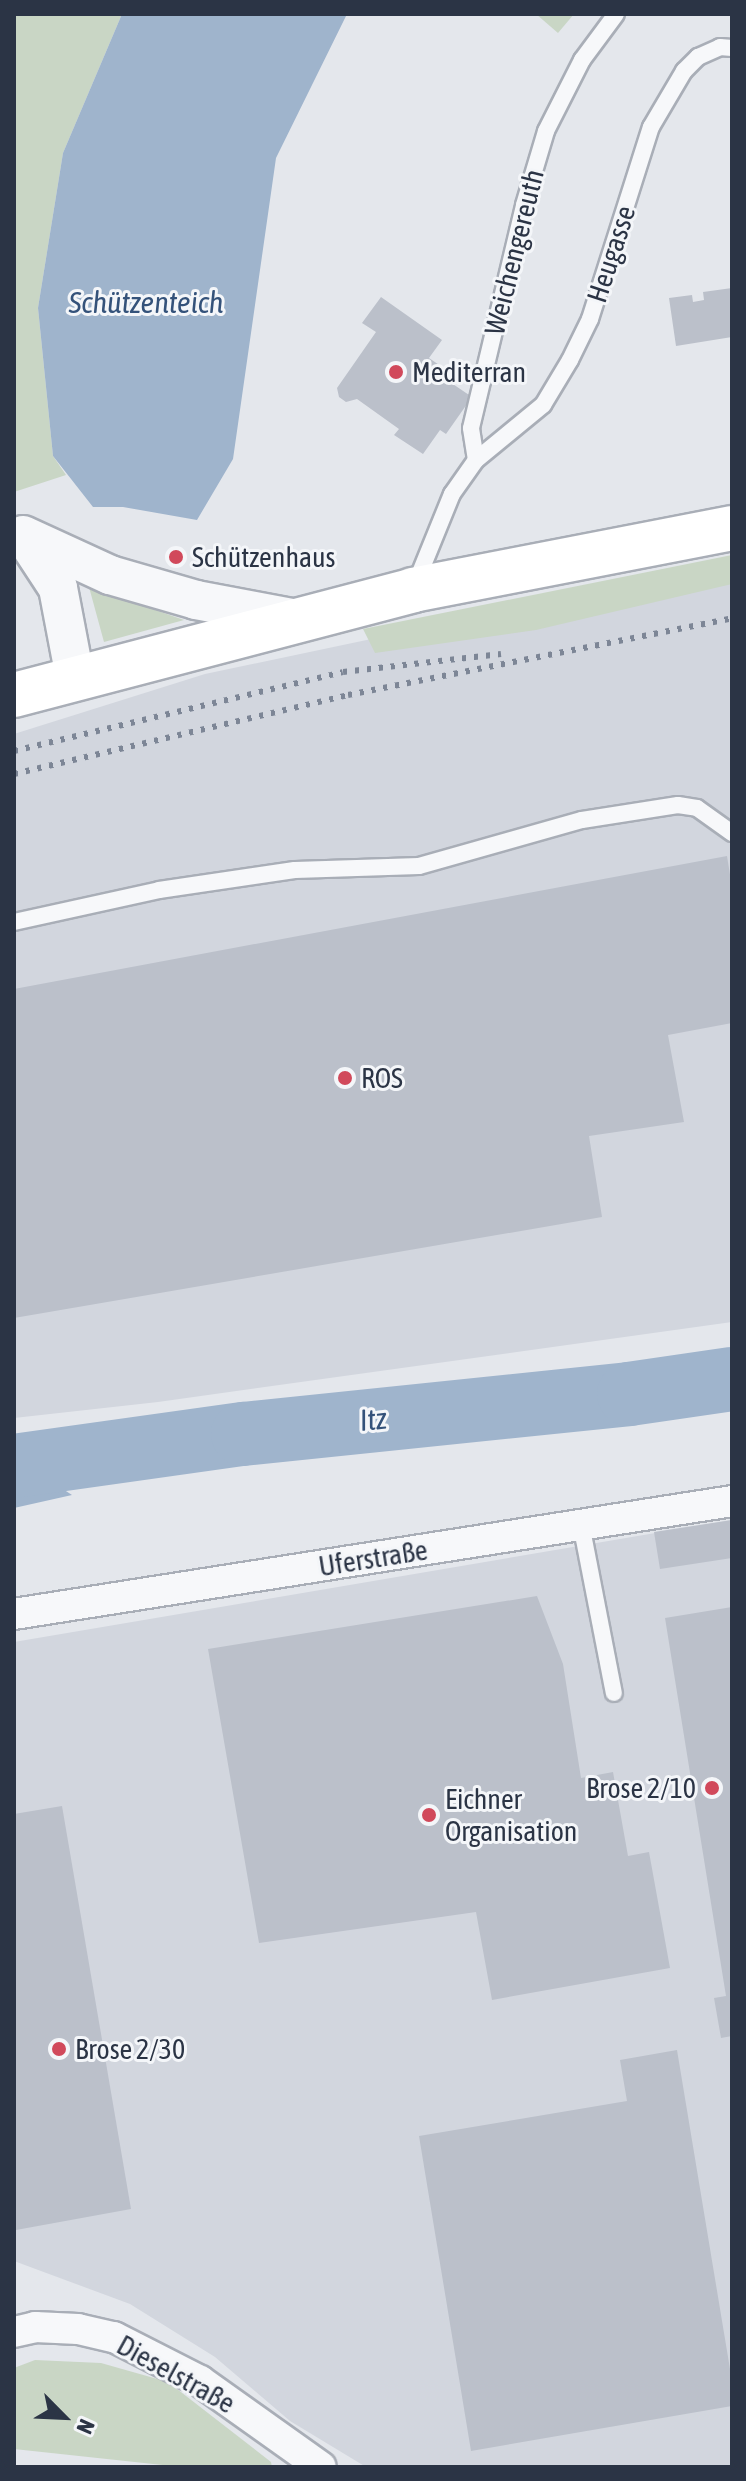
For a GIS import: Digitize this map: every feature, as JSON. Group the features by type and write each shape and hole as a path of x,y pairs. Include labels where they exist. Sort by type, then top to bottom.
{"main road":[{"path":"14,695 413,590 732,528"}],"street":[{"path":"17,532 110,575 196,600 298,619"},
{"path":"17,532 58,588 75,677"},
{"name":"Uferstraße","path":"14,1614 732,1501"},
{"name":"Dieselstraße","path":"14,2332 35,2327 78,2329 114,2337 200,2381 321,2467"}],"lane":[{"name":"Weichengereuth","path":"476,460 471,428 524,205 546,131 582,60 616,14"},
{"name":"Heugasse","path":"476,460 543,405 570,360 590,319 651,127 684,71 698,57 720,47 732,48"},
{"path":"413,590 452,494 476,460"},
{"path":"14,922 159,890 295,870 419,866 582,820 678,805 697,808 732,833"},
{"path":"581,1524 614,1693"}],"shaded area":[{"name":"ROS","path":"732,563 732,1322 158,1402 14,1418 14,734 205,674"},
{"path":"732,1520 732,2467 366,2467 290,2421 215,2357 130,2304 14,2261 14,1642"}],"green space":[{"path":"14,14 122,14 63,153 38,308 53,456 66,475 14,492"},
{"path":"536,14 574,14 558,33"},
{"path":"732,555 732,584 536,630 375,653 363,629"},
{"path":"89,587 184,620 104,642"},
{"path":"35,2360 101,2363 168,2382 271,2462 272,2467 181,2467 14,2449 14,2368"}],"water":[{"name":"Schützenteich","path":"122,14 347,14 276,158 233,459 197,520 123,507 93,507 53,456 38,308 63,153"},
{"path":"14,1457 72,1495 14,1508"}],"building":[{"path":"732,288 732,337 676,346 669,298 692,295 693,302 704,300 703,292"},
{"name":"Mediterran","path":"381,297 442,340 429,358 445,369 441,376 472,397 446,434 440,430 423,454 394,435 399,429 357,399 346,402 339,397 337,388 376,332 362,323"},
{"name":"ROS","path":"727,856 732,887 732,1023 668,1035 684,1122 589,1136 602,1217 14,1318 14,989"},
{"path":"732,1520 732,1558 660,1569 654,1532"},
{"name":"Eichner Organisation","path":"537,1596 563,1664 581,1778 613,1772 628,1856 649,1852 670,1968 492,2000 476,1912 259,1943 208,1649"},
{"name":"Brose 2/10","path":"732,1607 732,2036 721,2038 714,1998 726,1996 665,1618"},
{"name":"Brose 2/30","path":"62,1806 131,2209 16,2230 14,1814"},
{"path":"677,2050 732,2381 732,2406 471,2451 419,2136 627,2101 620,2060"}],"waterway":[{"name":"Itz","path":"14,1466 243,1434 629,1394 732,1379"}],"railway":[{"path":"14,774 348,695 732,618"},
{"path":"14,751 343,672 501,654"}],"place":[{"name":"Mediterran","path":"396,372"},
{"name":"Schützenhaus","path":"176,557"},
{"name":"ROS","path":"345,1078"},
{"name":"Brose 2/10","path":"712,1788"},
{"name":"Eichner Organisation","path":"429,1815"},
{"name":"Brose 2/30","path":"59,2049"}]}
